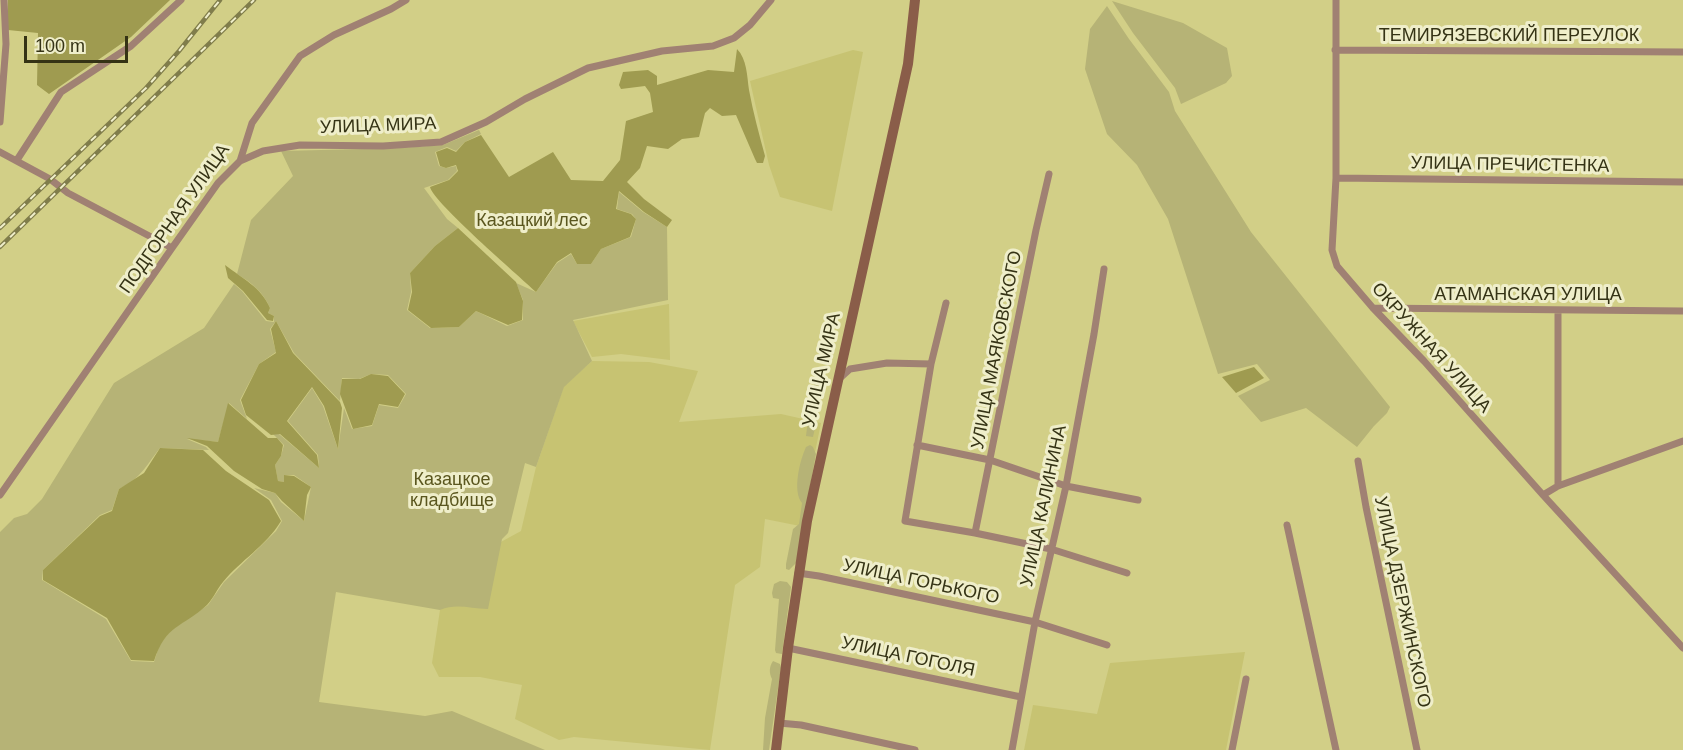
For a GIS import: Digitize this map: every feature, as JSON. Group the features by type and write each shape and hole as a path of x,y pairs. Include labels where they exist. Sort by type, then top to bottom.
{"main road":[{"name":"УЛИЦА МИРА","path":"776,750 798,573 811,499 908,64 915,0"}],"street":[{"path":"0,122 6,44 4,0"},
{"path":"17,160 61,92 131,46 181,0"},
{"name":"ПОДГОРНАЯ УЛИЦА","path":"0,495 218,183 240,160 252,123 300,56 334,35 406,0"},
{"name":"УЛИЦА МИРА","path":"240,160 263,151 300,145 383,146 441,142 486,122 525,99 588,68 662,51 713,46 734,38 750,25 771,0"},
{"name":"ОКРУЖНАЯ УЛИЦА","path":"1336,0 1336,178 1332,250 1337,266 1683,648"},
{"name":"ТЕМИРЯЗЕВСКИЙ ПЕРЕУЛОК","path":"1335,50 1683,52"},
{"path":"0,152 50,179 66,196 172,248"},
{"name":"УЛИЦА МАЯКОВСКОГО","path":"975,533 1049,174"},
{"name":"УЛИЦА ПРЕЧИСТЕНКА","path":"1336,178 1683,182"},
{"name":"УЛИЦА КАЛИНИНА","path":"1012,750 1035,621 1066,486 1104,268"},
{"path":"946,303 931,364 905,521 1050,549 1127,573"},
{"name":"АТАМАНСКАЯ УЛИЦА","path":"1373,308 1683,311"},
{"path":"1558,310 1558,486"},
{"path":"837,382 850,369 887,363 931,364"},
{"path":"1543,495 1558,486 1683,441"},
{"path":"917,445 990,460 1066,486 1138,500"},
{"name":"УЛИЦА ДЗЕРЖИНСКОГО","path":"1358,461 1417,750"},
{"path":"1287,525 1336,750"},
{"name":"УЛИЦА ГОРЬКОГО","path":"798,573 1035,621 1107,645"},
{"name":"УЛИЦА ГОГОЛЯ","path":"788,648 1021,697"},
{"path":"1232,750 1246,679"},
{"path":"779,723 801,725 915,750"}],"shaded area":[{"path":"853,50 863,52 832,211 780,197 769,165 750,81"},
{"path":"669,304 670,360 621,354 592,357 573,321"},
{"path":"592,361 649,362 698,371 679,422 781,414 821,423 800,526 765,519 760,567 735,585 710,750 574,737 559,740 515,719 522,685 480,677 439,677 432,663 440,610 451,602 499,543 521,531 536,467 564,386"},
{"path":"1245,652 1226,750 1024,750 1033,705 1097,714 1110,663"}],"green space":[{"path":"8,0 170,0 131,37 49,94 37,85 38,33 8,30"},
{"path":"1112,1 1183,23 1227,48 1232,76 1226,83 1181,104 1175,88"},
{"path":"1107,6 1169,92 1175,111 1251,232 1390,407 1357,447 1306,408 1261,422 1238,396 1270,380 1257,364 1218,374 1168,219 1137,165 1107,134 1085,69 1090,29"},
{"name":"Казацкий лес","path":"737,49 746,68 752,106 765,156 763,163 757,163 736,115 722,116 710,108 705,113 699,137 682,139 668,149 647,146 640,168 627,182 644,199 672,220 667,227 619,191 616,209 631,214 636,219 630,237 601,249 591,264 577,264 571,253 557,262 536,292 461,223 430,187 449,180 458,171 456,165 446,168 440,166 436,152 447,148 456,152 465,142 481,135 509,177 553,152 571,180 603,181 620,160 626,121 653,112 650,93 645,86 621,89 619,85 623,72 648,70 657,76 657,85 708,70 734,72"},
{"name":"Казацкое кладбище","path":"479,130 481,134 465,142 456,151 447,147 435,152 439,166 446,168 456,166 457,171 448,180 424,188 447,219 458,228 435,246 410,273 411,292 407,310 430,328 459,327 476,311 507,326 523,320 523,300 516,283 536,292 557,263 571,254 577,264 591,264 601,249 631,237 636,219 632,214 617,209 619,192 643,212 667,227 668,300 573,320 592,361 564,387 536,467 525,463 508,533 502,539 488,609 458,607 440,610 336,592 319,702 425,716 452,711 545,750 0,750 0,532 14,518 27,514 42,499 114,383 204,328 234,284 266,321 274,322 274,316 268,313 270,308 264,297 252,284 237,274 251,220 293,176 281,151 443,145","holes":["276,321 294,353 340,401 342,378 359,379 371,374 388,375 406,394 398,408 379,405 372,426 352,429 344,408 338,449 323,406 312,388 288,421 318,455 319,468 279,434 273,434 284,445 275,465 278,481 284,482 284,475 294,475 311,487 304,521 281,502 275,493 254,488 271,500 282,521 276,531 224,582 208,605 171,630 159,646 154,662 131,661 106,619 42,580 43,570 100,515 112,510 119,489 138,476 160,448 209,450 187,439 218,442 229,403 247,419 240,400 259,364 276,352 270,329"]},
{"name":"Казацкий лес","path":"458,228 516,282 523,301 522,320 508,325 476,311 459,327 431,328 408,310 412,292 410,273 435,246"},
{"path":"225,265 262,294 270,308 268,313 274,316 273,321 267,320 243,291 228,278"},
{"path":"276,321 293,353 340,402 342,408 338,449 324,406 312,387 287,421 317,455 319,468 280,434 271,435 246,415 241,400 259,364 276,353 271,329"},
{"path":"1254,367 1264,378 1236,393 1222,377"},
{"path":"371,374 388,376 405,394 398,407 379,404 372,425 353,429 340,394 342,379 360,379"},
{"path":"815,383 821,383 824,386 813,437 806,436 810,399"},
{"path":"228,403 268,438 277,438 283,445 281,456 275,465 278,481 284,482 284,475 294,476 311,487 307,495 304,521 275,493 262,489 234,471 207,446 187,438 218,442"},
{"path":"810,445 816,454 796,563 789,570 786,569 786,564 793,529 799,524 802,503 797,483 799,467 806,447"},
{"path":"160,448 203,450 226,471 269,500 281,521 268,538 223,582 207,605 169,633 154,661 131,660 107,618 43,580 43,570 100,516 112,511 119,489 144,473"},
{"path":"780,581 787,582 791,587 782,654 776,653 775,650 779,599 773,598 772,593 774,584"},
{"path":"773,661 780,664 781,668 769,750 763,750 765,718 772,679 770,670"}],"railway":[{"path":"0,228 146,88 220,0"},
{"path":"0,247 254,0"}]}
